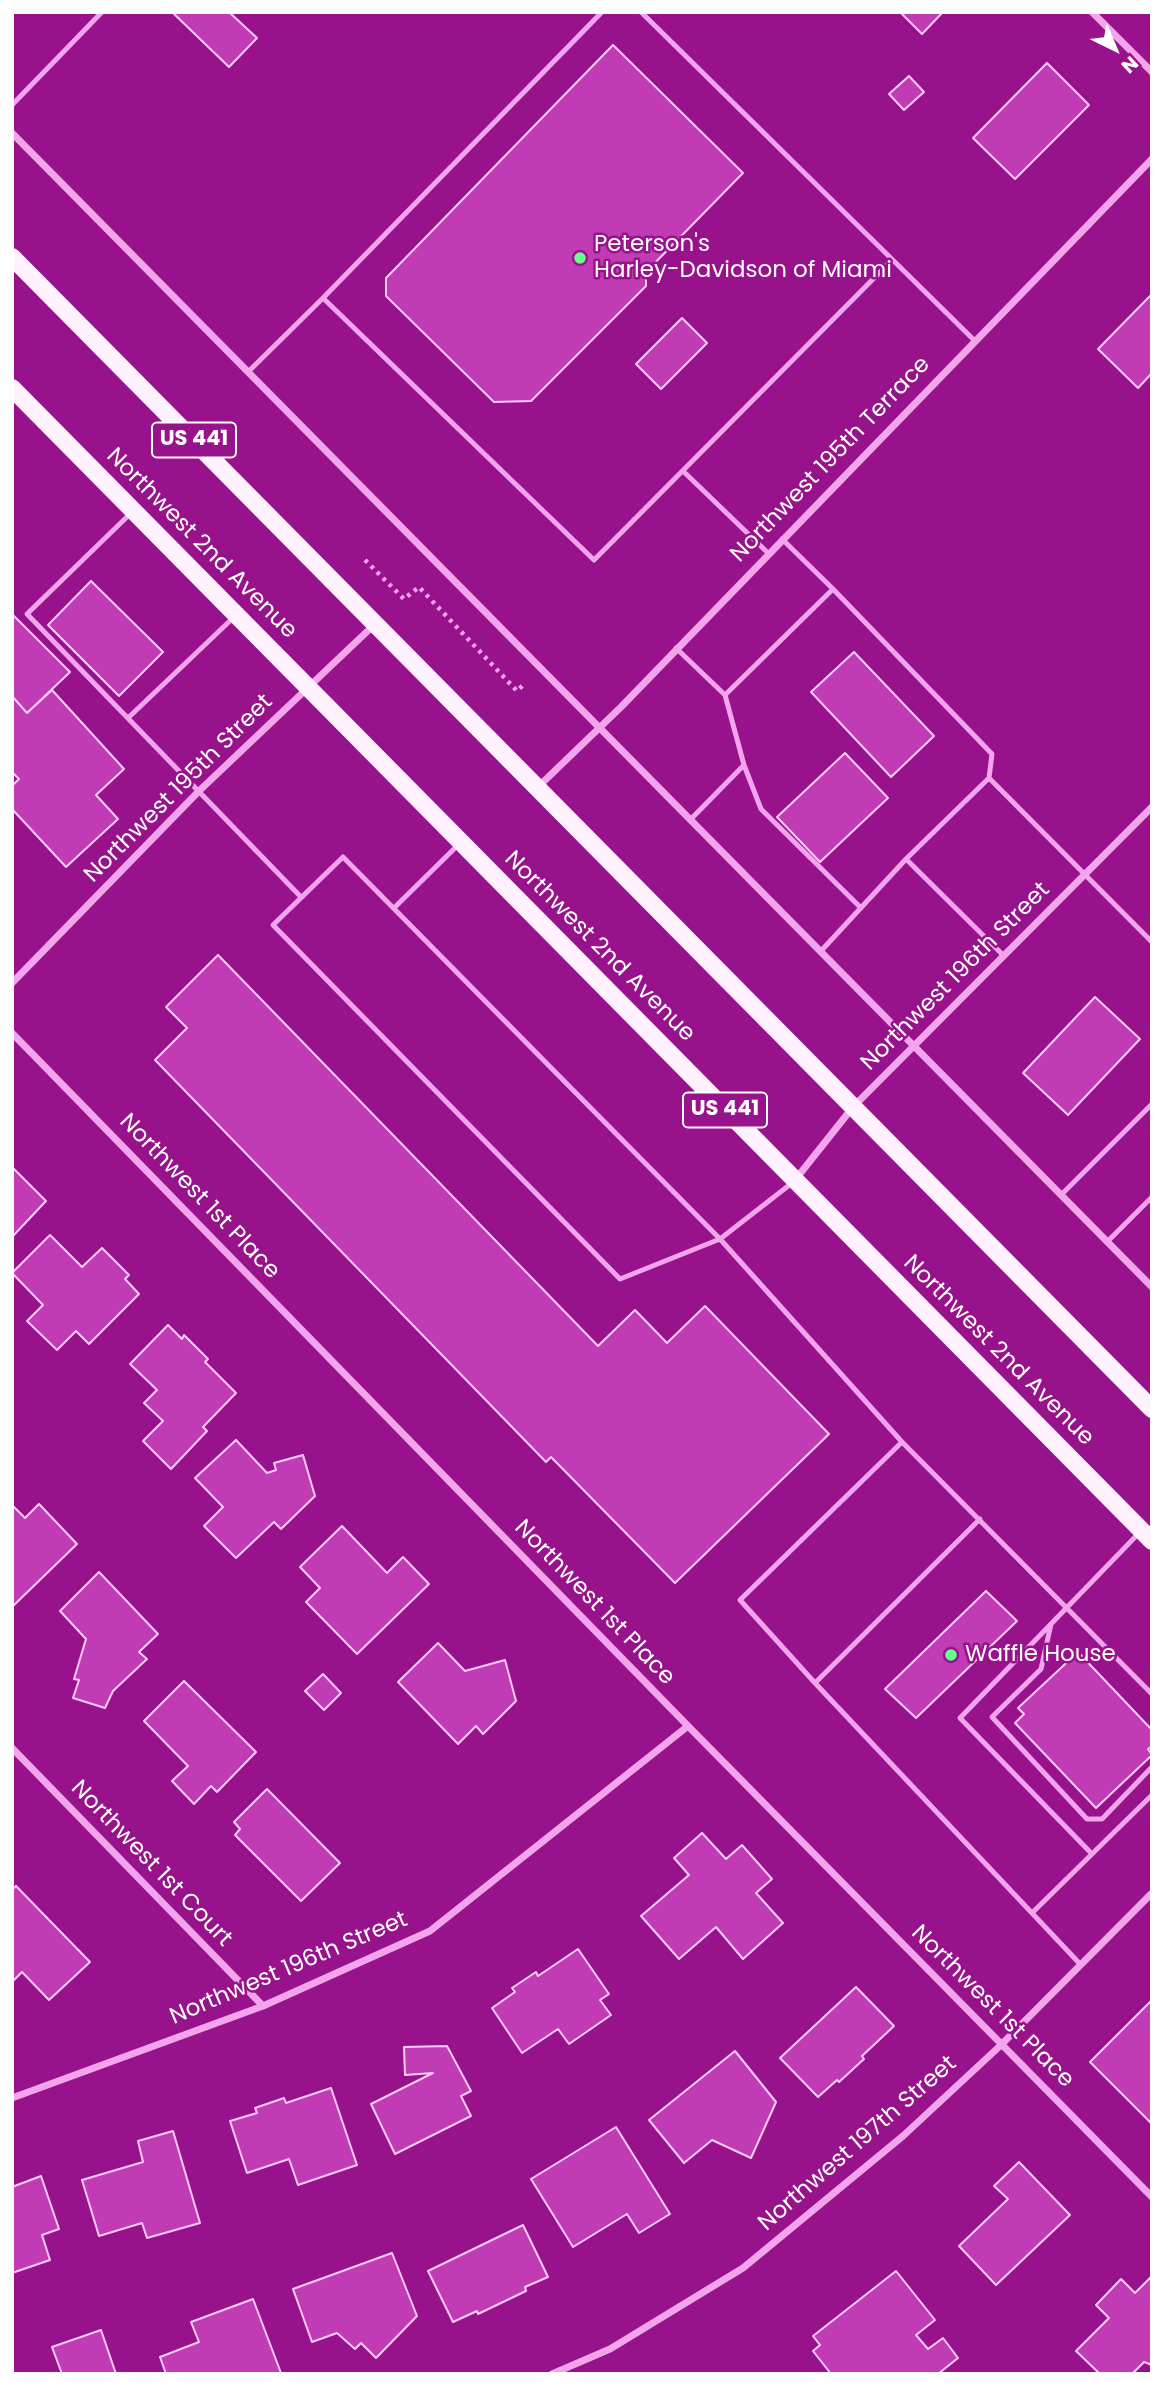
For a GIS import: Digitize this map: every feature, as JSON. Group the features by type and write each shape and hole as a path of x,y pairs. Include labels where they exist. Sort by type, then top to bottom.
{"main road":[{"name":"US 441","path":"12,257 1152,1409"},
{"name":"Northwest 2nd Avenue","path":"12,388 795,1181 1148,1531"}],"street":[{"path":"1092,12 1152,72"},
{"path":"12,133 1152,1287"},
{"name":"Northwest 195th Terrace","path":"538,787 1152,159"},
{"name":"Northwest 195th Street","path":"12,983 199,792 375,624"},
{"name":"Northwest 196th Street","path":"795,1181 853,1107 1152,807"},
{"name":"Northwest 1st Place","path":"12,1033 1152,2197"},
{"name":"Northwest 196th Street","path":"12,2098 263,2006 430,1931 688,1726"},
{"name":"Northwest 1st Court","path":"12,1748 263,2006"},
{"name":"Northwest 197th Street","path":"552,2374 610,2349 743,2268 903,2136 1002,2045 1152,1894"}],"lane":[{"path":"12,105 102,12"},
{"path":"248,372 602,12"},
{"path":"641,12 975,341"},
{"path":"323,298 594,560 892,260"},
{"path":"683,471 768,552"},
{"path":"134,511 27,614 301,897"},
{"path":"782,539 992,754 989,778 906,859 821,951"},
{"path":"725,695 833,589"},
{"path":"128,718 236,615"},
{"path":"676,648 725,695 744,765 761,809 861,908"},
{"path":"691,819 744,765"},
{"path":"989,778 1152,942"},
{"path":"394,908 461,842"},
{"path":"795,1181 720,1239 620,1279 273,925 344,857 720,1239 902,1442 1152,1693"},
{"path":"906,859 1004,956"},
{"path":"1061,1195 1152,1104"},
{"path":"1107,1242 1152,1198"},
{"path":"902,1442 740,1600 1081,1965"},
{"path":"815,1683 981,1519"},
{"path":"1092,1854 960,1718 1067,1606 1148,1531"},
{"path":"1052,1621 1041,1669 992,1717 1087,1819 1102,1819 1152,1768"},
{"path":"1032,1913 1152,1796"}],"path":[{"path":"365,559 404,598 419,587 517,691 524,685"}],"building":[{"path":"172,12 229,12 257,38 229,67"},
{"path":"900,12 943,12 922,34"},
{"path":"613,45 743,173 646,272 646,286 531,401 494,402 386,296 386,278"},
{"path":"1047,63 1089,105 1015,179 973,138"},
{"path":"909,76 924,92 904,110 889,94"},
{"path":"1152,294 1152,373 1138,388 1098,349"},
{"path":"682,318 707,343 661,389 636,364"},
{"path":"91,581 163,652 119,696 48,625"},
{"path":"12,614 70,672 27,713 12,696"},
{"path":"854,652 934,736 891,777 811,692"},
{"path":"52,690 124,769 96,795 118,819 66,867 12,809 12,786 19,779 12,772 12,696 27,713"},
{"path":"845,753 888,798 820,862 777,817"},
{"path":"218,955 598,1346 635,1310 667,1343 705,1306 829,1434 675,1583 551,1457 546,1462 155,1060 187,1028 166,1007"},
{"path":"1095,997 1140,1039 1068,1115 1023,1073"},
{"path":"12,1167 46,1201 13,1236 12,1235"},
{"path":"50,1235 82,1267 102,1248 129,1275 125,1279 139,1294 89,1344 76,1331 57,1350 27,1321 43,1305 12,1273"},
{"path":"168,1325 182,1339 184,1335 208,1359 205,1362 236,1393 203,1427 207,1431 171,1469 143,1441 163,1421 144,1403 157,1390 130,1364"},
{"path":"236,1440 267,1473 276,1470 274,1463 303,1455 315,1496 281,1529 274,1522 236,1558 204,1526 223,1507 195,1478"},
{"path":"39,1504 77,1544 12,1607 12,1505 25,1518"},
{"path":"342,1526 387,1573 403,1557 429,1584 357,1654 306,1602 320,1588 300,1567"},
{"path":"99,1572 158,1634 139,1652 147,1659 113,1691 105,1708 73,1698 79,1680 74,1679 86,1639 60,1611"},
{"name":"Waffle House","path":"986,1591 1017,1621 916,1718 885,1689"},
{"path":"438,1643 465,1671 505,1660 516,1701 483,1734 476,1726 458,1744 398,1682"},
{"path":"1078,1652 1152,1730 1152,1746 1148,1749 1152,1755 1096,1808 1015,1723 1024,1714 1018,1708"},
{"path":"323,1674 341,1693 324,1710 305,1691"},
{"path":"184,1681 256,1752 217,1792 211,1786 194,1804 172,1781 188,1766 144,1721"},
{"path":"267,1789 340,1863 301,1901 235,1835 240,1829 234,1822"},
{"path":"702,1833 726,1859 742,1845 772,1879 756,1893 783,1923 743,1959 716,1927 679,1959 641,1916 689,1875 674,1858"},
{"path":"16,1886 90,1962 49,2000 22,1972 12,1982 12,1890"},
{"path":"578,1949 609,1994 600,2000 611,2015 569,2044 558,2029 522,2053 492,2008 515,1992 512,1988 536,1972 538,1976"},
{"path":"856,1987 894,2026 862,2056 864,2059 818,2097 780,2058"},
{"path":"1152,2000 1152,2124 1090,2062"},
{"path":"447,2046 471,2091 461,2096 471,2116 395,2154 371,2104 433,2073 405,2075 404,2047"},
{"path":"735,2051 776,2102 751,2158 712,2140 684,2163 649,2120"},
{"path":"331,2088 357,2165 298,2185 289,2159 247,2173 230,2121 257,2113 255,2108 284,2098 286,2103"},
{"path":"616,2127 670,2214 639,2233 627,2214 573,2247 531,2179"},
{"path":"173,2131 200,2223 147,2238 142,2223 99,2236 82,2180 143,2162 138,2141"},
{"path":"1019,2162 1070,2215 996,2285 959,2246 1008,2199 994,2186"},
{"path":"41,2176 59,2229 42,2235 50,2260 12,2273 12,2187"},
{"path":"523,2225 548,2277 478,2314 477,2311 453,2322 428,2271"},
{"path":"392,2253 417,2316 376,2358 361,2343 355,2349 337,2333 312,2342 293,2289"},
{"path":"896,2271 935,2320 916,2335 928,2349 943,2338 958,2358 938,2374 831,2374 813,2351 820,2345 813,2336"},
{"path":"1152,2276 1152,2365 1144,2362 1132,2374 1100,2374 1076,2351 1109,2318 1096,2305 1121,2279 1135,2293"},
{"path":"253,2299 281,2373 166,2374 160,2357 199,2342 191,2322"},
{"path":"101,2330 116,2374 62,2374 52,2347"}],"place":[{"name":"Peterson's Harley-Davidson of Miami","path":"580,258"},
{"name":"Waffle House","path":"951,1655"}]}
